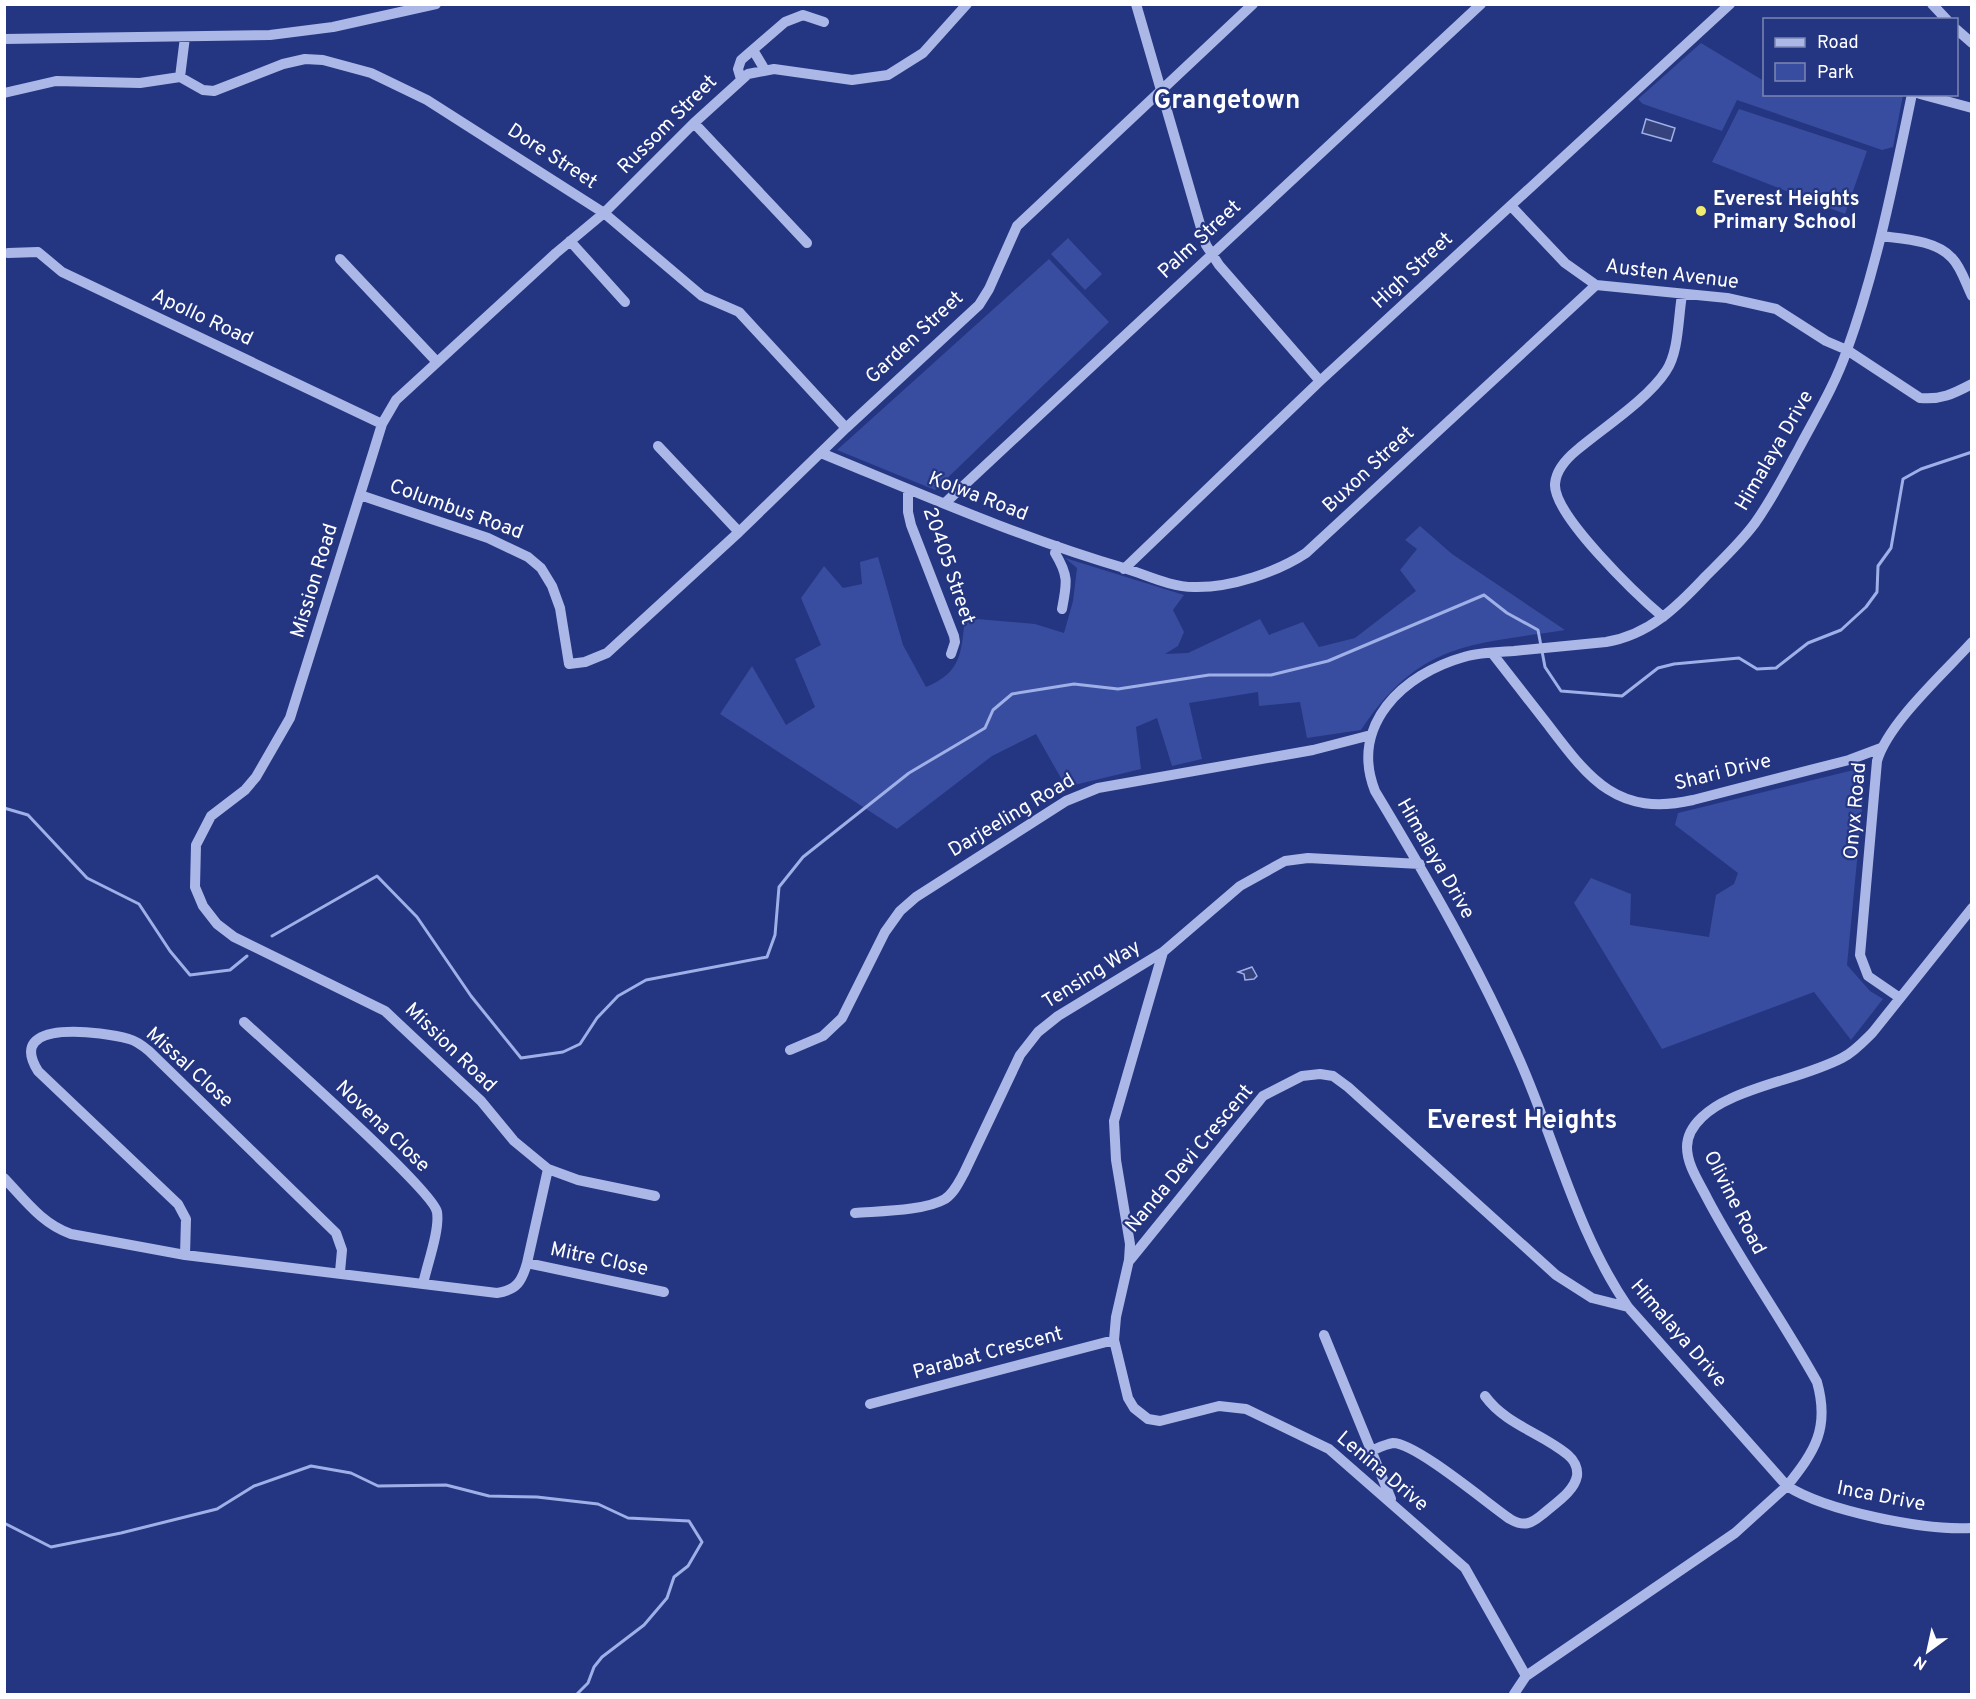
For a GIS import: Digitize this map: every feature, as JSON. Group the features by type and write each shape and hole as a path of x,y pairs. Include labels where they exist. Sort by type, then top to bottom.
{"street":[{"path":"4,39 270,35 333,27 436,4"},
{"name":"Russom Street","path":"382,424 396,400 570,240 604,213 741,79 748,74 765,70 852,80 888,75 923,53 967,4"},
{"path":"1136,4 1201,231 1211,254 1320,381"},
{"name":"Garden Street","path":"569,664 585,662 608,653 740,532 846,428 979,305 989,289 1017,226 1253,4"},
{"name":"Palm Street","path":"945,503 1481,4"},
{"name":"High Street","path":"1124,568 1320,381 1730,4"},
{"path":"1932,4 1945,18"},
{"path":"741,79 738,69 740,62 793,17 812,16 824,22"},
{"path":"1958,31 1971,43"},
{"path":"4,93 56,81 140,84 180,77 185,37"},
{"path":"753,50 765,70"},
{"name":"Dore Street","path":"180,77 203,90 214,91 293,61 323,60 355,68 402,87 455,116 604,213 686,285 702,296 739,312 846,428"},
{"name":"Himalaya Drive","path":"1787,1486 1628,1307 1609,1279 1589,1237 1555,1145 1495,1006 1420,864 1375,791 1369,775 1371,735 1383,710 1396,695 1419,677 1440,665 1466,656 1627,639 1663,617 1754,525 1772,499 1822,405 1847,350 1881,236 1912,96"},
{"path":"1927,96 1971,108"},
{"path":"694,123 807,243"},
{"name":"Austen Avenue","path":"1511,206 1564,262 1596,285 1726,298 1776,309 1826,341 1847,350 1920,398 1934,400 1948,397 1971,384"},
{"path":"1881,236 1934,246 1946,252 1954,259 1971,296"},
{"path":"570,240 625,302"},
{"name":"Apollo Road","path":"8,253 38,252 62,272 382,424"},
{"path":"340,259 437,362"},
{"name":"Buxon Street","path":"1124,568 1175,585 1195,587 1241,579 1290,564 1306,553 1596,285"},
{"path":"1663,617 1618,576 1567,515 1557,498 1554,486 1563,464 1654,385 1667,370 1682,295"},
{"name":"Mission Road","path":"382,424 290,718 256,777 211,816 202,828 196,845 195,887 203,906 217,924 234,937 385,1011 481,1101 514,1141 548,1169"},
{"path":"658,446 740,532"},
{"name":"Kolwa Road","path":"821,453 1057,546 1124,568"},
{"name":"20405 Street","path":"908,489 908,512 911,525 954,636 955,642 951,654"},
{"name":"Columbus Road","path":"360,495 488,538 528,557 541,568 552,585 560,608 569,664"},
{"path":"1057,546 1055,553 1065,570 1067,579 1062,609"},
{"name":"Onyx Road","path":"1900,998 1868,976 1860,955 1877,761 1881,748 1900,723 1971,642"},
{"name":"Shari Drive","path":"1492,653 1583,771 1613,792 1654,805 1671,805 1704,797 1849,760 1881,748"},
{"name":"Darjeeling Road","path":"790,1050 823,1035 842,1018 888,927 916,897 1066,801 1098,788 1312,750 1371,735"},
{"name":"Tensing Way","path":"855,1213 907,1208 944,1200 955,1190 1028,1043 1058,1016 1163,952 1240,886 1285,861 1308,858 1420,864"},
{"name":"Olivine Road","path":"1787,1486 1817,1443 1821,1430 1824,1416 1817,1382 1723,1229 1694,1172 1687,1146 1690,1134 1698,1121 1711,1109 1731,1098 1844,1058 1873,1032 1971,908"},
{"path":"1114,1340 1119,1298 1129,1260 1130,1244 1116,1160 1114,1121 1163,952"},
{"name":"Novena Close","path":"244,1022 360,1129 435,1204 436,1224 423,1284"},
{"name":"Missal Close","path":"184,1254 186,1219 178,1204 38,1071 32,1060 32,1053 37,1041 43,1035 67,1031 118,1037 130,1039 149,1051 336,1233 342,1250 340,1272"},
{"name":"Nanda Devi Crescent","path":"1129,1260 1263,1096 1302,1076 1320,1074 1333,1076 1348,1087 1556,1275 1592,1298 1628,1307"},
{"path":"4,1178 55,1228 71,1234 184,1254 497,1293 517,1286 523,1278 548,1169 578,1180 655,1196"},
{"name":"Mitre Close","path":"527,1263 664,1292"},
{"path":"1324,1335 1392,1502"},
{"name":"Parabat Crescent","path":"870,1404 1114,1340"},
{"name":"Lenina Drive","path":"1114,1340 1128,1398 1134,1408 1148,1419 1171,1420 1219,1406 1246,1408 1329,1449 1465,1568 1526,1676"},
{"path":"1371,1451 1395,1443 1404,1446 1427,1458 1510,1519 1522,1524 1531,1523 1569,1490 1577,1476 1577,1468 1569,1456 1511,1421 1485,1396"},
{"path":"1514,1695 1526,1676 1743,1527 1787,1486"},
{"name":"Inca Drive","path":"1787,1486 1811,1500 1867,1515 1939,1527 1971,1528"}],"green space":[{"path":"1701,43 1763,80 1763,96 1903,96 1893,147 1882,150 1737,100 1722,131 1643,104 1638,99"},
{"path":"1739,109 1867,151 1845,214 1712,162"},
{"path":"1068,238 1102,274 1085,290 1051,254"},
{"path":"1049,259 1109,322 935,490 837,450"},
{"path":"1420,526 1452,554 1565,630 1474,645 1426,664 1404,679 1383,701 1361,730 1307,738 1300,702 1259,706 1258,692 1189,703 1202,759 1172,766 1157,718 1136,727 1141,769 1066,787 1036,734 992,756 897,829 720,714 752,666 786,725 815,707 795,659 821,645 801,598 824,566 843,588 862,584 860,562 878,557 903,645 926,687 947,675 958,660 965,618 1035,624 1064,633 1073,601 1077,568 1065,558 1184,595 1173,610 1184,632 1178,646 1165,654 1188,653 1260,619 1269,635 1303,622 1319,647 1355,638 1416,591 1400,570 1417,549 1405,540"},
{"path":"1866,767 1847,965 1870,991 1883,999 1851,1040 1814,992 1662,1049 1574,903 1591,878 1631,894 1630,925 1709,937 1716,895 1734,884 1738,873 1675,825 1678,813"}],"shaded area":[{"path":"1646,119 1675,128 1671,141 1642,133"},
{"path":"1252,967 1257,976 1254,979 1245,980 1244,974 1238,972"}],"waterway":[{"path":"272,936 377,876 417,917 471,996 521,1058 563,1052 580,1044 597,1018 618,996 646,980 767,957 775,935 779,887 803,857 909,773 985,728 993,710 1012,694 1074,684 1118,689 1209,675 1271,675 1328,661 1484,595 1507,613 1538,630 1545,667 1561,691 1622,696 1658,668 1674,664 1739,658 1757,669 1776,668 1808,643 1841,630 1866,607 1877,592 1878,566 1891,548 1903,479 1921,469 1972,452"},
{"path":"4,808 28,815 87,878 139,904 170,951 190,975 230,970 247,956"},
{"path":"4,1523 51,1547 121,1533 217,1509 254,1486 311,1466 351,1473 378,1486 446,1485 489,1496 537,1497 598,1504 628,1518 689,1521 702,1542 688,1566 674,1577 667,1598 644,1625 602,1657 594,1667 588,1683 577,1694"}],"place":[{"name":"Everest Heights Primary School","path":"1701,211"}],"district":[{"name":"Grangetown","path":"1227,101"},
{"name":"Everest Heights","path":"1522,1121"}]}
